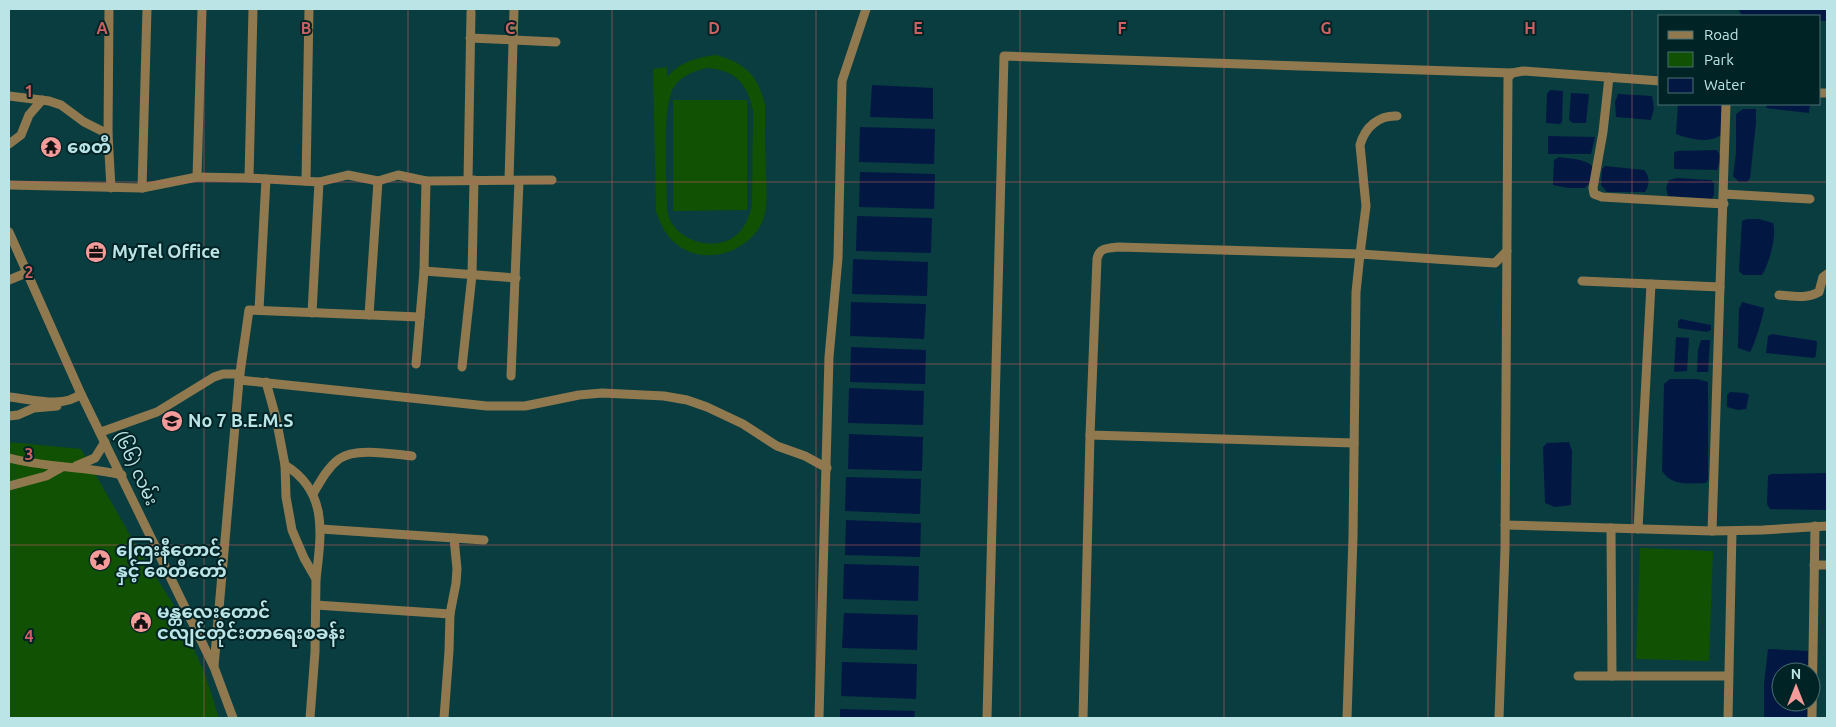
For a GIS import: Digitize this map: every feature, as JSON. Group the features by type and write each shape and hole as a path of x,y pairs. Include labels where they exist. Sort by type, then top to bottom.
{"street":[{"path":"109,9 108,134 110,188"},
{"path":"142,188 147,9"},
{"path":"197,177 202,9"},
{"path":"249,178 253,9"},
{"path":"306,181 309,9"},
{"path":"509,180 514,9"},
{"path":"820,718 829,357 838,258 842,81 866,9"},
{"path":"462,367 472,274 471,12"},
{"path":"470,38 556,42"},
{"path":"987,718 1004,56 1512,73 1523,71 1658,81"},
{"path":"1499,718 1505,525 1508,78 1512,73"},
{"path":"1609,77 1603,132 1593,188 1594,194 1602,198 1724,204"},
{"path":"9,96 61,104 84,122 108,134"},
{"path":"9,144 21,135 29,115 42,100"},
{"path":"1712,531 1726,105"},
{"path":"1347,718 1353,537 1356,292 1366,206 1360,144 1364,135 1376,122 1383,117 1397,116"},
{"path":"9,185 142,188 197,177 319,182 348,175 378,181 398,175 426,181 552,180"},
{"path":"259,310 266,179"},
{"path":"369,315 378,181"},
{"path":"416,364 424,271 426,181"},
{"path":"511,376 520,181"},
{"path":"312,313 319,182"},
{"path":"1724,194 1810,199"},
{"name":"(၆၆) လမ်း","path":"9,232 82,394 214,667 233,718"},
{"path":"1084,718 1090,435 1096,259 1098,254 1104,248 1118,247 1360,254 1495,263 1507,250"},
{"path":"424,271 516,278"},
{"path":"9,280 26,272"},
{"path":"1779,295 1806,297 1814,295 1819,292 1823,276 1827,274"},
{"path":"1582,281 1720,287"},
{"path":"1638,529 1651,284"},
{"path":"214,667 239,377 249,310 420,317"},
{"path":"101,432 157,412 214,377 223,374 266,382 508,407 525,406 579,395 602,393 664,396 687,400 707,407 743,424 776,446 805,456 827,468"},
{"path":"266,382 276,418 285,465 286,497 292,530 316,580"},
{"path":"9,397 63,402 74,399 82,394"},
{"path":"9,416 18,415 34,408 57,406 63,402"},
{"path":"1090,435 1354,443"},
{"path":"74,467 95,458 105,442"},
{"path":"313,494 327,472 340,458 358,452 412,456"},
{"path":"9,458 27,463 74,467 122,476"},
{"path":"285,465 297,472 313,494 322,529 316,580 315,652 310,718"},
{"path":"9,486 46,476 62,467"},
{"path":"1505,525 1712,531 1772,530 1827,526"},
{"path":"1812,718 1815,526"},
{"path":"1611,528 1612,676"},
{"path":"322,529 484,540"},
{"path":"1728,718 1732,530"},
{"path":"444,718 450,614 457,569 454,538"},
{"path":"1814,565 1827,565"},
{"path":"316,605 450,614"},
{"path":"1578,676 1728,676"}],"green space":[{"path":"716,55 726,58 749,72 758,86 765,105 766,201 764,217 759,229 751,238 729,252 716,255 703,255 679,246 665,231 656,212 653,69 667,67 667,77 683,64","holes":["707,68 717,69 732,75 743,85 753,110 752,204 746,222 738,234 726,241 708,244 690,239 682,234 675,228 669,217 667,209 666,127 670,97 677,83 689,74 697,71"]},
{"path":"673,100 747,100 747,210 673,211"},
{"path":"9,442 81,449 134,542 173,604 204,671 219,718 9,718"},
{"path":"1640,548 1713,551 1709,661 1636,659"}],"water":[{"path":"872,85 933,88 933,119 870,117"},
{"path":"1550,90 1563,91 1562,122 1560,124 1546,123 1547,94"},
{"path":"1571,93 1589,94 1586,123 1573,123 1569,120"},
{"path":"1618,94 1652,96 1654,108 1651,120 1616,117 1615,102"},
{"path":"1678,105 1722,105 1721,135 1705,140 1676,134"},
{"path":"1767,105 1810,105 1809,113 1766,108"},
{"path":"1743,109 1756,109 1756,123 1750,178 1747,182 1739,182 1733,176 1736,153 1736,114"},
{"path":"860,127 935,129 934,164 859,162"},
{"path":"1548,136 1595,137 1591,154 1548,154"},
{"path":"1717,150 1720,160 1717,170 1674,169 1674,153 1677,151"},
{"path":"1559,157 1582,160 1593,167 1591,181 1585,188 1568,188 1553,185 1554,160"},
{"path":"1605,166 1644,170 1649,181 1645,192 1607,192 1601,185 1602,169"},
{"path":"860,172 935,174 934,209 859,207"},
{"path":"1677,178 1711,180 1714,183 1712,199 1668,196 1666,188 1669,180"},
{"path":"857,216 932,218 931,253 856,251"},
{"path":"1759,219 1773,223 1772,250 1762,275 1743,275 1739,271 1742,221"},
{"path":"853,259 928,262 927,296 852,294"},
{"path":"851,302 926,304 924,339 850,336"},
{"path":"1742,302 1764,308 1750,352 1738,348 1739,309"},
{"path":"1680,319 1711,325 1711,330 1707,332 1678,328"},
{"path":"1772,334 1817,341 1816,356 1814,358 1766,353 1768,336"},
{"path":"1676,337 1689,338 1687,371 1674,372"},
{"path":"1701,340 1710,340 1708,372 1697,372 1698,350"},
{"path":"851,347 926,350 925,384 850,382"},
{"path":"1670,379 1697,379 1708,382 1708,480 1706,483 1676,482 1671,480 1662,471 1664,384"},
{"path":"849,388 924,391 923,425 848,423"},
{"path":"1730,392 1749,395 1746,409 1738,410 1727,407 1727,395"},
{"path":"849,434 923,437 922,471 848,469"},
{"path":"1569,442 1572,451 1571,505 1555,507 1545,503 1543,447 1547,443"},
{"path":"1827,473 1827,510 1770,509 1767,504 1768,476 1771,474"},
{"path":"846,477 921,479 920,514 845,511"},
{"path":"846,520 921,523 920,557 845,555"},
{"path":"844,564 919,566 918,601 843,599"},
{"path":"844,613 918,615 917,650 842,648"},
{"path":"1768,649 1808,651 1808,662 1771,662 1771,712 1807,712 1807,718 1764,718 1764,684"},
{"path":"842,662 917,664 916,699 841,696"},
{"path":"840,709 915,711 914,718 840,718"}],"waterway":[{"path":"1746,9 1827,14"}],"place":[{"name":"စေတီ","path":"51,147"},
{"name":"MyTel Office","path":"96,252"},
{"name":"No 7 B.E.M.S","path":"172,421"},
{"name":"ကြေးနီတောင် နှင့် စေတီတော်","path":"100,560"},
{"name":"မန္တလေးတောင် ငလျင်တိုင်းတာရေးစခန်း","path":"141,622"}]}
